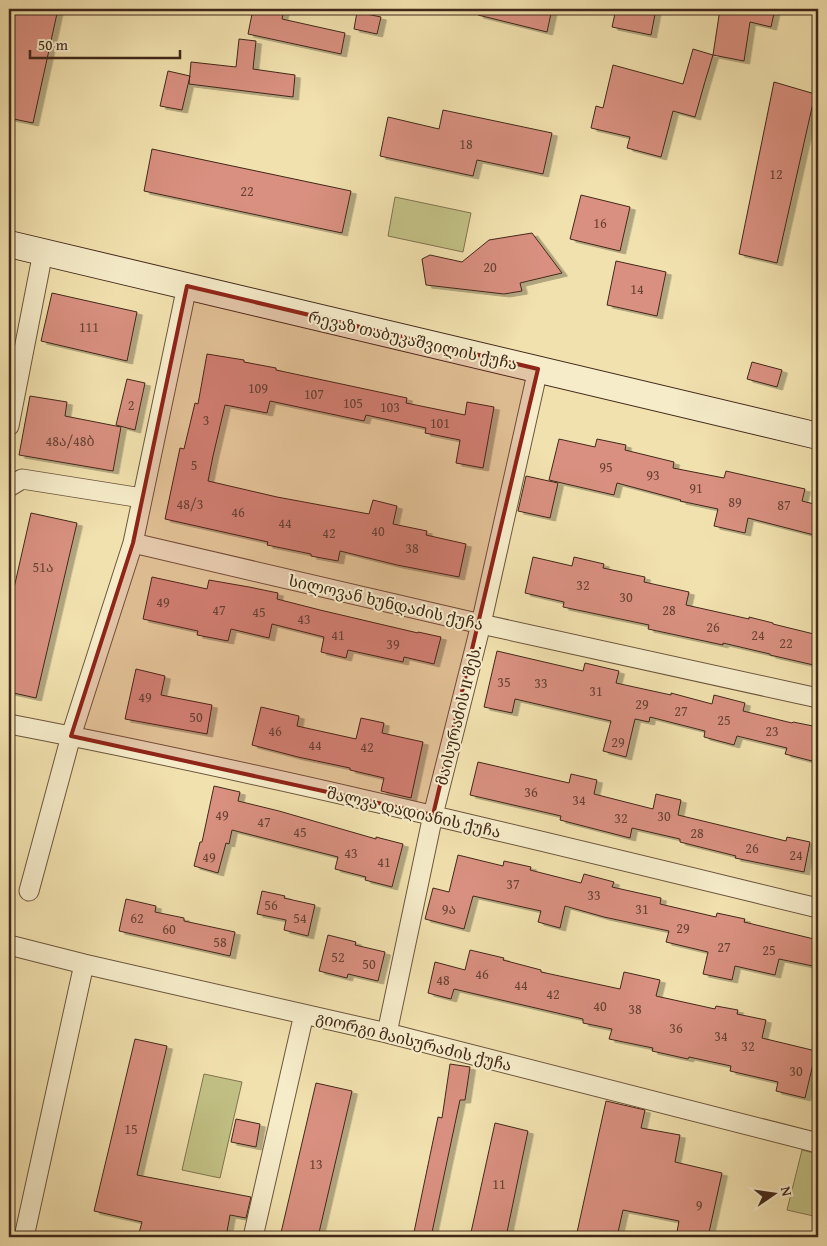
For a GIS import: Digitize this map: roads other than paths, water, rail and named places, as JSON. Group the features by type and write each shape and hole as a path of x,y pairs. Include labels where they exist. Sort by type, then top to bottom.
{"main road":[{"name":"რევაზ თაბუკაშვილის ქუჩა","path":"9,244 818,436"}],"street":[{"path":"9,426 43,252"},
{"path":"29,891 71,736 133,543 187,286"},
{"name":"მაისურაძის II შეს.","path":"386,1033 434,815 481,624 538,369"},
{"path":"9,486 22,479 142,498"},
{"name":"სილოვან ხუნდაძის ქუჩა","path":"133,543 481,624 818,698"},
{"name":"შალვა დადიანის ქუჩა","path":"9,724 434,815 818,908"},
{"name":"გიორგი მაისურაძის ქუჩა","path":"9,945 386,1033 818,1143"},
{"path":"24,1237 84,964"},
{"path":"253,1237 304,1014"}]}
